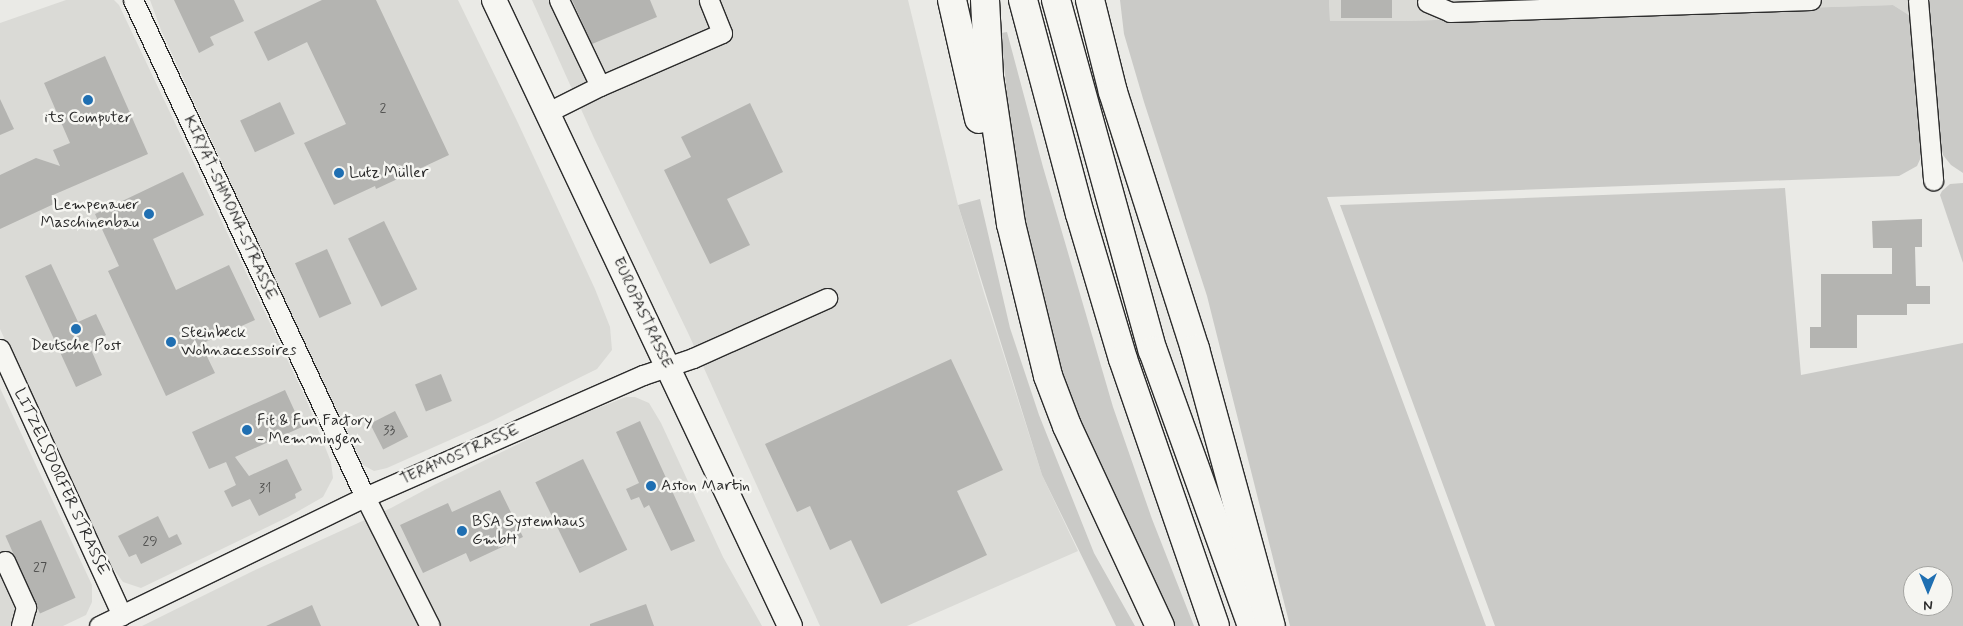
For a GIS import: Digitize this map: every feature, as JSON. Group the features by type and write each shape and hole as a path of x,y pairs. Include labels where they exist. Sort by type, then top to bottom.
{"highway":[{"path":"952,0 983,134 1011,224 1048,376 1067,426 1160,626"},
{"path":"985,0 989,77 1011,224"},
{"path":"1024,0 1080,214 1123,359 1215,626"},
{"path":"1056,0 1153,351 1252,626"},
{"path":"1090,0 1118,110 1190,332 1271,626"},
{"path":"1098,0 1100,43"}],"main road":[{"name":"EUROPASTRASSE","path":"494,0 790,626"}],"street":[{"name":"KIRYAT-SHMONA-STRASSE","path":"133,0 365,497 430,626"},
{"path":"559,0 600,86"},
{"path":"548,112 600,86 722,33 709,0"},
{"path":"1428,2 1450,12 1811,0"},
{"path":"1918,0 1933,180"},
{"name":"TERAMOSTRASSE","path":"99,626 365,497 644,375 693,358 826,298"},
{"name":"LITZELSDORFER STRASSE","path":"0,349 122,615"},
{"path":"5,561 26,607 21,626"}],"shaded area":[{"path":"66,0 114,0 119,5 306,399 331,462 333,478 323,497 288,517 141,588 123,582 109,563 0,329 0,23"},
{"path":"150,0 458,0 518,123 595,289 610,327 612,350 597,369 488,423 387,468 374,471 363,465 256,238 161,30"},
{"path":"532,0 908,0 958,205 984,293 1042,475 1078,551 907,626 820,626 689,335 594,138"},
{"path":"1120,0 1329,0 1330,21 1405,21 1893,5 1912,17 1922,155 1917,166 1899,176 1327,197 1486,626 1290,626 1207,296 1124,34"},
{"path":"1329,0 1910,0 1912,17 1893,5 1405,21 1330,21"},
{"path":"1928,0 1963,0 1963,173 1951,165 1943,155 1940,142"},
{"path":"1007,32 1043,167 1113,407 1152,519 1194,626 1175,626 1131,537 1079,421 1054,354 1031,257 1014,168 1001,33"},
{"path":"1963,183 1963,263 1940,195 1950,184"},
{"path":"1785,188 1801,375 1963,343 1963,626 1495,626 1340,205"},
{"path":"980,199 1010,328 1039,415 1094,553 1135,626 1116,626 1042,475 958,205"},
{"path":"0,388 92,585 92,602 86,615 63,626 0,626"},
{"path":"626,397 635,397 649,403 661,423 723,557 762,626 142,626 253,571 391,508 570,419"}],"building":[{"path":"174,0 234,0 244,21 210,37 214,45 199,53"},
{"path":"322,0 376,0 449,155 376,189 375,186 334,205 304,143 346,124 307,42 268,61 254,32"},
{"path":"572,0 650,0 657,17 592,44"},
{"path":"1341,0 1392,0 1392,18 1341,18"},
{"path":"105,56 148,154 53,195 56,203 0,229 0,175 36,158 60,166 53,150 70,143 44,83"},
{"path":"0,99 14,129 0,135"},
{"path":"280,102 295,134 255,152 240,121"},
{"path":"750,103 783,172 727,199 750,245 710,264 664,170 691,157 681,137"},
{"path":"183,172 204,215 153,239 176,290 229,265 255,320 201,344 215,373 166,396 108,271 119,266 95,214"},
{"path":"1922,219 1922,247 1915,247 1916,286 1930,286 1930,304 1907,304 1907,315 1857,315 1857,348 1810,348 1810,327 1821,327 1821,274 1892,274 1892,248 1873,248 1872,221"},
{"path":"384,221 417,289 381,307 348,239"},
{"path":"327,249 351,304 319,318 295,263"},
{"name":"Deutsche Post","path":"51,264 78,322 96,314 106,335 89,345 102,375 76,387 25,276"},
{"path":"951,359 1003,470 957,491 987,555 881,604 851,540 830,550 810,506 797,512 765,444"},
{"path":"441,374 452,401 426,411 415,384"},
{"name":"Fit & Fun Factory - Memmingen","path":"285,390 302,427 235,457 249,476 287,459 302,490 295,494 296,498 259,516 250,499 232,507 224,491 236,485 226,462 209,469 192,432"},
{"path":"395,411 408,437 383,450 370,424"},
{"name":"Aston Martin","path":"640,421 695,541 671,551 649,505 644,508 639,497 631,500 626,489 639,483 616,432"},
{"path":"583,459 627,550 580,573 535,482"},
{"name":"BSA Systemhaus GmbH","path":"500,490 523,537 470,562 466,553 423,573 400,525 448,503 452,512"},
{"path":"158,516 169,538 177,534 182,544 141,564 136,554 129,557 118,536"},
{"path":"41,520 76,598 40,614 5,536"},
{"path":"646,604 654,626 590,626 590,624"},
{"path":"312,605 321,626 266,626"}],"place":[{"name":"its Computer","path":"88,100"},
{"name":"Lutz Müller","path":"339,173"},
{"name":"Lempenauer Maschinenbau","path":"149,214"},
{"name":"Deutsche Post","path":"76,329"},
{"name":"Steinbeck Wohnaccessoires","path":"171,342"},
{"name":"Fit & Fun Factory - Memmingen","path":"247,430"},
{"name":"Aston Martin","path":"651,486"},
{"name":"BSA Systemhaus GmbH","path":"462,531"}]}
